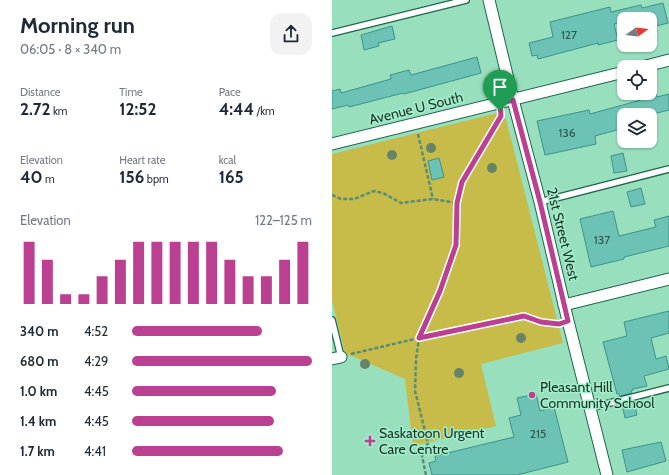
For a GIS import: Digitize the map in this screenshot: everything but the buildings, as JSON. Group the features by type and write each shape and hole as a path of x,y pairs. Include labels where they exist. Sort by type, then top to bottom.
{"street":[{"name":"21st Street West","path":"489,0 607,475"},
{"path":"657,63 669,60"},
{"name":"Avenue U South","path":"332,144 617,74"},
{"path":"564,305 669,279"}],"lane":[{"path":"332,32 466,0"},
{"path":"540,202 669,169"},
{"path":"332,320 336,358"},
{"path":"590,408 669,388"}],"path":[{"path":"426,475 422,456 428,443 415,391 416,359 419,338 440,291 456,245 457,203 462,182 501,116 500,103"},
{"path":"417,131 433,199"},
{"path":"332,194 341,199 354,199 374,191 383,193 401,203 433,199 457,203"},
{"path":"336,358 419,338 524,316 541,322 559,324 568,321"}],"shaded area":[{"path":"497,113 506,119 563,343 481,364 496,426 413,446 405,379 345,353 332,301 332,154"}],"place":[{"name":"Pleasant Hill Community School","path":"532,395"},
{"name":"Saskatoon Urgent Care Centre","path":"370,441"}],"route":[{"path":"513,100 540,202 568,321 559,324 541,322 524,316 419,338 440,291 456,245 457,203 462,182 501,116 500,111 500,103 513,100"}]}
